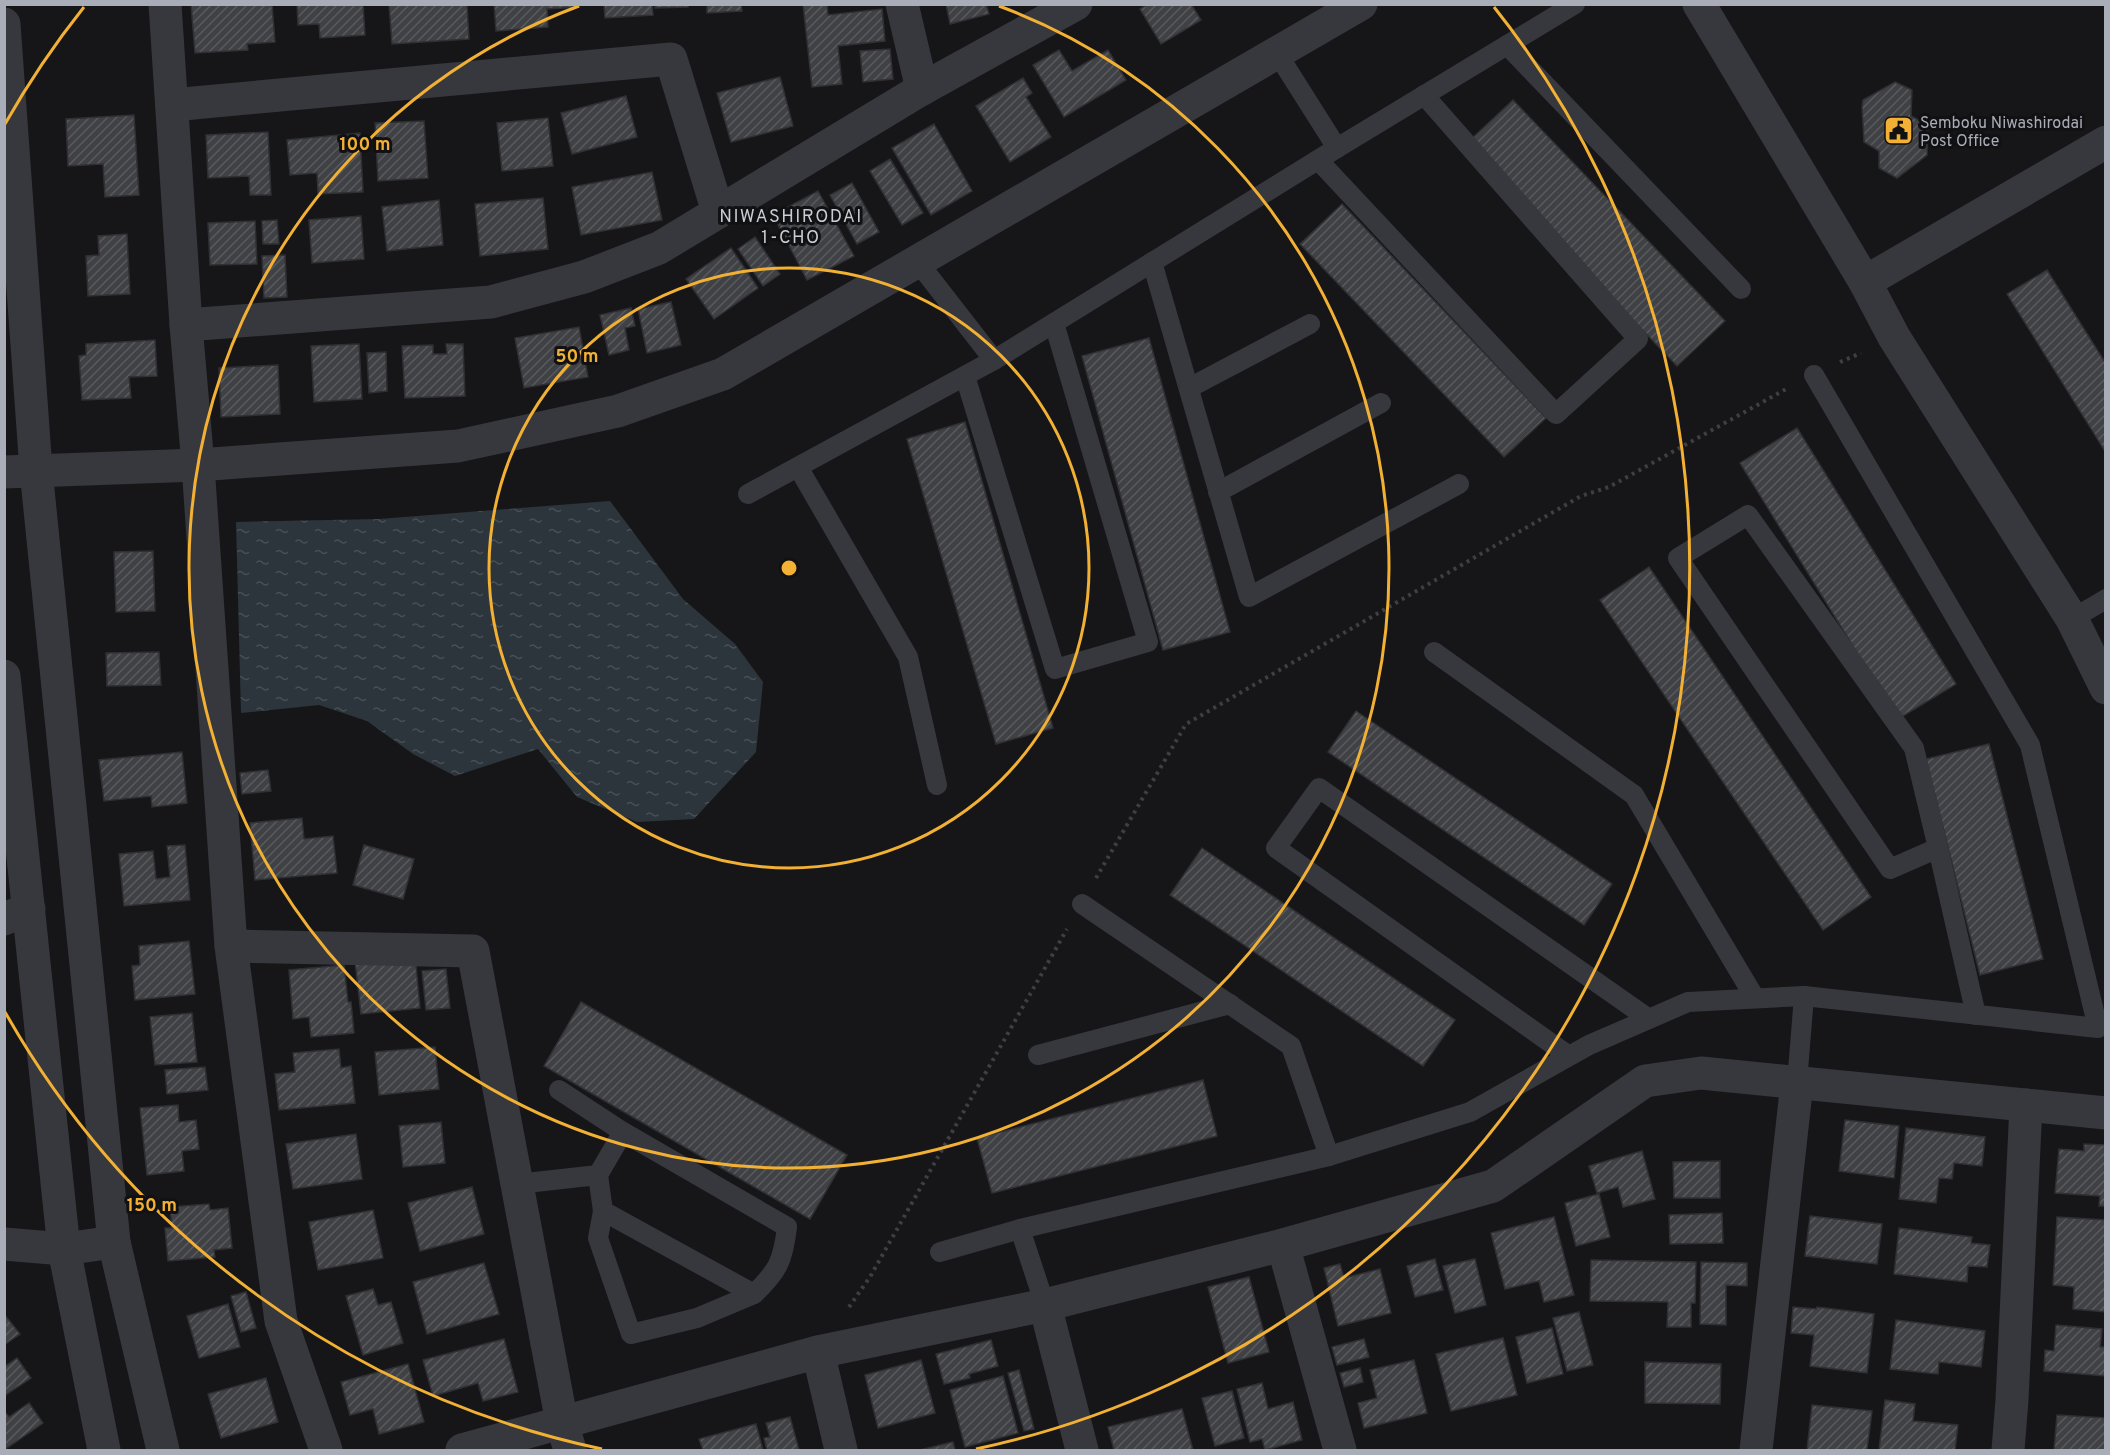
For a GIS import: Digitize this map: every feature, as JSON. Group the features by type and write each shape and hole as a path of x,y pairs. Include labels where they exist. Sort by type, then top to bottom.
{"street":[{"path":"165,4 231,946 281,1321 326,1450"},
{"path":"902,4 922,89"},
{"path":"186,325 491,302 585,278 659,248 922,89 1076,4"},
{"path":"20,471 198,465 458,447 618,411 723,374 1361,4"},
{"path":"1699,4 1865,282 1894,337 2072,619 2106,688"},
{"path":"4,24 20,471 114,1242 163,1450"},
{"path":"172,105 671,59 718,212"},
{"path":"1865,282 2106,142"},
{"path":"4,676 17,914 64,1249 104,1450"},
{"path":"231,946 472,951 566,1437"},
{"path":"462,1450 566,1437 818,1352 1045,1305 1283,1245 1494,1186 1645,1081 1701,1073 2106,1113"},
{"path":"1756,1450 1797,1083"},
{"path":"2008,1450 2026,1105"},
{"path":"4,1244 64,1249 114,1242"},
{"path":"1283,1245 1340,1450"},
{"path":"1045,1305 1082,1450"},
{"path":"818,1352 841,1450"}],"lane":[{"path":"748,494 994,360 1575,4"},
{"path":"1507,45 1741,289"},
{"path":"1277,53 1337,148"},
{"path":"1317,160 1556,414 1638,339 1424,95"},
{"path":"918,261 994,360"},
{"path":"1152,262 1249,597 1459,484"},
{"path":"965,376 1055,669 1148,642 1054,323"},
{"path":"1189,388 1310,324"},
{"path":"940,1252 1020,1229 1329,1156 1470,1112 1589,1045 1688,1002 1804,996 2098,1028 2030,746 1814,375"},
{"path":"1218,492 1381,404"},
{"path":"798,467 908,657 937,784"},
{"path":"1938,848 1890,869 1678,558 1748,515 1914,748 1938,848 1976,1015"},
{"path":"2072,619 2106,599"},
{"path":"1434,652 1634,795 1755,999"},
{"path":"1569,1056 1276,848 1319,788 1649,1019"},
{"path":"1082,904 1291,1046 1329,1156"},
{"path":"1797,1083 1804,996"},
{"path":"1038,1055 1230,1005"},
{"path":"559,1090 623,1132 787,1227 784,1250 773,1275 754,1294 697,1318 631,1334 598,1238 603,1211 598,1175 623,1132"},
{"path":"517,1184 598,1175"},
{"path":"603,1211 754,1294"},
{"path":"1020,1229 1045,1305"}],"path":[{"path":"818,1352 870,1277 1186,724 1581,496 1610,488 1814,375 1894,337"}],"water":[{"path":"610,501 683,599 735,644 763,682 756,752 694,819 637,822 577,797 538,749 455,776 413,754 367,721 319,705 241,713 236,522 379,519"}],"building":[{"path":"191,4 272,4 275,42 247,44 248,50 195,53"},
{"path":"297,4 363,4 365,35 320,38 319,24 298,25"},
{"path":"389,4 467,4 469,39 392,44"},
{"path":"494,4 579,4 579,7 547,9 548,27 496,31"},
{"path":"604,4 652,4 653,15 605,18"},
{"path":"655,4 688,4 688,7 655,8"},
{"path":"707,4 741,4 742,11 707,13"},
{"path":"803,4 827,4 828,15 882,9 885,41 838,46 842,84 812,87"},
{"path":"946,4 986,4 989,14 950,24"},
{"path":"1148,4 1191,4 1201,20 1161,44 1140,9"},
{"path":"890,49 893,79 863,82 860,51"},
{"path":"1059,50 1072,71 1108,50 1126,80 1064,117 1033,65"},
{"path":"780,77 793,126 731,142 717,93"},
{"path":"1023,78 1032,93 1026,97 1051,137 1010,162 976,106"},
{"path":"1895,82 1912,90 1911,116 1928,125 1927,155 1897,178 1879,168 1879,151 1864,142 1862,107 1863,100"},
{"path":"626,96 637,137 572,154 561,113"},
{"path":"1513,100 1725,321 1677,366 1465,145"},
{"path":"134,115 139,195 105,197 103,164 68,166 66,119"},
{"path":"548,118 553,166 502,171 497,123"},
{"path":"424,121 428,178 378,181 375,123"},
{"path":"934,124 972,191 931,215 892,148"},
{"path":"268,132 271,195 250,195 249,176 208,178 206,135"},
{"path":"360,133 363,192 318,194 317,173 290,175 287,140"},
{"path":"890,159 923,213 902,225 870,171"},
{"path":"652,172 662,220 581,235 572,187"},
{"path":"852,183 879,232 857,244 830,195"},
{"path":"818,191 854,256 807,280 773,215"},
{"path":"543,198 548,249 480,256 475,204"},
{"path":"439,200 443,245 387,251 382,207"},
{"path":"1342,204 1546,418 1504,457 1300,244"},
{"path":"361,216 364,259 312,263 309,220"},
{"path":"277,220 279,244 263,244 262,221"},
{"path":"255,221 257,264 210,265 208,223"},
{"path":"127,234 130,294 88,296 86,256 99,255 98,236"},
{"path":"755,237 780,274 763,286 738,249"},
{"path":"731,248 758,288 714,319 686,279"},
{"path":"285,255 287,297 264,298 262,256"},
{"path":"2047,270 2106,364 2106,453 2007,294"},
{"path":"671,302 681,345 647,353 638,309"},
{"path":"631,308 635,326 625,328 629,350 609,355 600,315"},
{"path":"579,327 588,377 524,388 515,338"},
{"path":"1149,338 1230,632 1163,650 1082,356"},
{"path":"155,340 157,376 129,377 131,398 82,400 79,356 86,355 86,344"},
{"path":"359,344 362,399 314,402 311,346"},
{"path":"446,344 463,344 465,396 405,398 402,346 433,345 433,354 447,354"},
{"path":"386,352 387,391 369,393 367,353"},
{"path":"278,365 280,414 221,417 219,368"},
{"path":"965,422 1053,728 996,744 907,439"},
{"path":"1797,428 1956,684 1898,719 1740,463"},
{"path":"153,551 155,611 116,612 114,552"},
{"path":"1649,567 1871,897 1823,930 1600,600"},
{"path":"159,652 161,685 107,686 106,653"},
{"path":"1356,711 1612,884 1584,925 1328,752"},
{"path":"1989,744 2043,959 1980,975 1926,759"},
{"path":"182,752 187,803 152,807 151,796 104,801 99,760"},
{"path":"268,770 271,791 242,794 240,773"},
{"path":"302,818 304,839 333,836 337,873 255,880 250,823"},
{"path":"185,845 190,900 124,906 119,854 153,851 156,879 170,877 167,846"},
{"path":"364,845 414,859 403,899 353,885"},
{"path":"1202,848 1455,1020 1423,1066 1170,895"},
{"path":"189,941 195,994 135,1000 132,966 140,965 139,946"},
{"path":"415,955 420,1008 361,1014 355,961"},
{"path":"344,965 354,1033 311,1037 309,1017 293,1019 289,970"},
{"path":"446,969 450,1008 426,1010 422,971"},
{"path":"581,1002 847,1155 810,1219 544,1066"},
{"path":"192,1013 197,1062 155,1065 150,1017"},
{"path":"435,1047 439,1089 379,1095 375,1052"},
{"path":"339,1049 341,1068 351,1066 355,1103 279,1110 275,1074 295,1072 293,1053"},
{"path":"205,1067 208,1090 167,1094 165,1070"},
{"path":"1203,1080 1217,1136 992,1193 977,1138"},
{"path":"178,1105 179,1122 196,1120 199,1149 182,1151 184,1171 147,1175 140,1108"},
{"path":"1845,1120 1899,1126 1894,1178 1839,1171"},
{"path":"441,1122 445,1163 403,1167 399,1126"},
{"path":"1906,1128 1985,1137 1982,1166 1954,1163 1952,1179 1939,1178 1936,1203 1899,1199"},
{"path":"356,1134 362,1179 293,1189 286,1144"},
{"path":"2084,1144 2106,1145 2106,1206 2099,1206 2100,1196 2055,1193 2059,1149 2084,1151"},
{"path":"1642,1151 1655,1199 1623,1207 1618,1187 1597,1193 1589,1166"},
{"path":"1720,1161 1720,1198 1674,1198 1673,1162"},
{"path":"472,1187 484,1234 420,1251 408,1203"},
{"path":"1599,1194 1610,1237 1576,1246 1565,1203"},
{"path":"209,1204 210,1210 228,1208 232,1248 214,1250 215,1257 168,1261 165,1228 172,1228 170,1207"},
{"path":"373,1210 383,1258 318,1270 309,1222"},
{"path":"1722,1213 1723,1243 1670,1244 1669,1215"},
{"path":"1810,1216 1882,1224 1877,1264 1805,1256"},
{"path":"1554,1217 1574,1295 1544,1302 1539,1281 1505,1289 1491,1233"},
{"path":"2057,1217 2106,1220 2106,1312 2073,1309 2074,1287 2053,1285"},
{"path":"1899,1228 1972,1237 1971,1243 1990,1245 1987,1267 1968,1266 1967,1282 1894,1274"},
{"path":"1435,1259 1443,1290 1415,1297 1407,1266"},
{"path":"1475,1259 1486,1305 1455,1313 1443,1266"},
{"path":"1591,1260 1696,1262 1695,1303 1691,1303 1691,1327 1667,1327 1668,1302 1590,1301"},
{"path":"1701,1262 1747,1263 1747,1286 1726,1285 1726,1325 1700,1324"},
{"path":"484,1263 499,1314 427,1334 413,1282"},
{"path":"1340,1264 1344,1278 1380,1269 1391,1313 1338,1326 1324,1268"},
{"path":"1249,1277 1269,1352 1228,1363 1208,1287"},
{"path":"373,1289 378,1305 391,1302 403,1343 363,1355 346,1296"},
{"path":"246,1292 256,1328 241,1332 231,1296"},
{"path":"228,1304 240,1347 199,1358 187,1316"},
{"path":"1793,1307 1816,1309 1817,1307 1874,1314 1867,1373 1810,1366 1814,1335 1791,1333"},
{"path":"1579,1312 1593,1365 1567,1371 1553,1318"},
{"path":"4,1314 20,1334 4,1345"},
{"path":"1896,1320 1985,1331 1981,1367 1939,1362 1938,1374 1890,1369"},
{"path":"2056,1325 2102,1329 2100,1347 2106,1347 2106,1376 2044,1371 2045,1350 2054,1351"},
{"path":"1552,1328 1563,1374 1527,1383 1516,1337"},
{"path":"1503,1338 1517,1395 1451,1411 1436,1354"},
{"path":"504,1339 518,1392 483,1401 478,1383 433,1396 423,1360"},
{"path":"1364,1339 1369,1357 1337,1365 1332,1347"},
{"path":"991,1340 998,1366 969,1374 970,1378 944,1384 936,1354"},
{"path":"17,1358 31,1378 4,1396 4,1367"},
{"path":"921,1360 935,1413 878,1428 865,1375"},
{"path":"1414,1360 1427,1413 1364,1428 1358,1403 1377,1398 1370,1370"},
{"path":"1645,1362 1721,1364 1720,1404 1645,1403"},
{"path":"408,1364 424,1422 379,1434 373,1409 350,1415 341,1382"},
{"path":"1360,1368 1363,1382 1344,1387 1340,1373"},
{"path":"1019,1370 1034,1429 1024,1431 1008,1373"},
{"path":"1003,1376 1018,1433 965,1447 950,1390"},
{"path":"266,1378 278,1422 221,1438 208,1394"},
{"path":"1262,1383 1268,1409 1293,1402 1302,1440 1265,1450 1262,1439 1250,1442 1237,1389"},
{"path":"1232,1391 1244,1438 1215,1446 1202,1398"},
{"path":"1885,1400 1915,1404 1913,1421 1958,1425 1955,1450 1879,1450"},
{"path":"29,1403 43,1423 4,1450 4,1411 9,1417"},
{"path":"1812,1405 1872,1411 1867,1450 1807,1450"},
{"path":"1182,1409 1193,1450 1114,1450 1108,1427"},
{"path":"2057,1415 2106,1418 2106,1450 2054,1450"},
{"path":"790,1417 799,1450 767,1450 764,1438 770,1437 766,1423"},
{"path":"756,1424 763,1450 703,1450 699,1439"},
{"path":"953,1442 955,1450 920,1450"}],"place":[{"name":"Semboku Niwashirodai Post Office","path":"1899,131"}],"district":[{"name":"NIWASHIRODAI 1-CHO","path":"791,226"}]}
